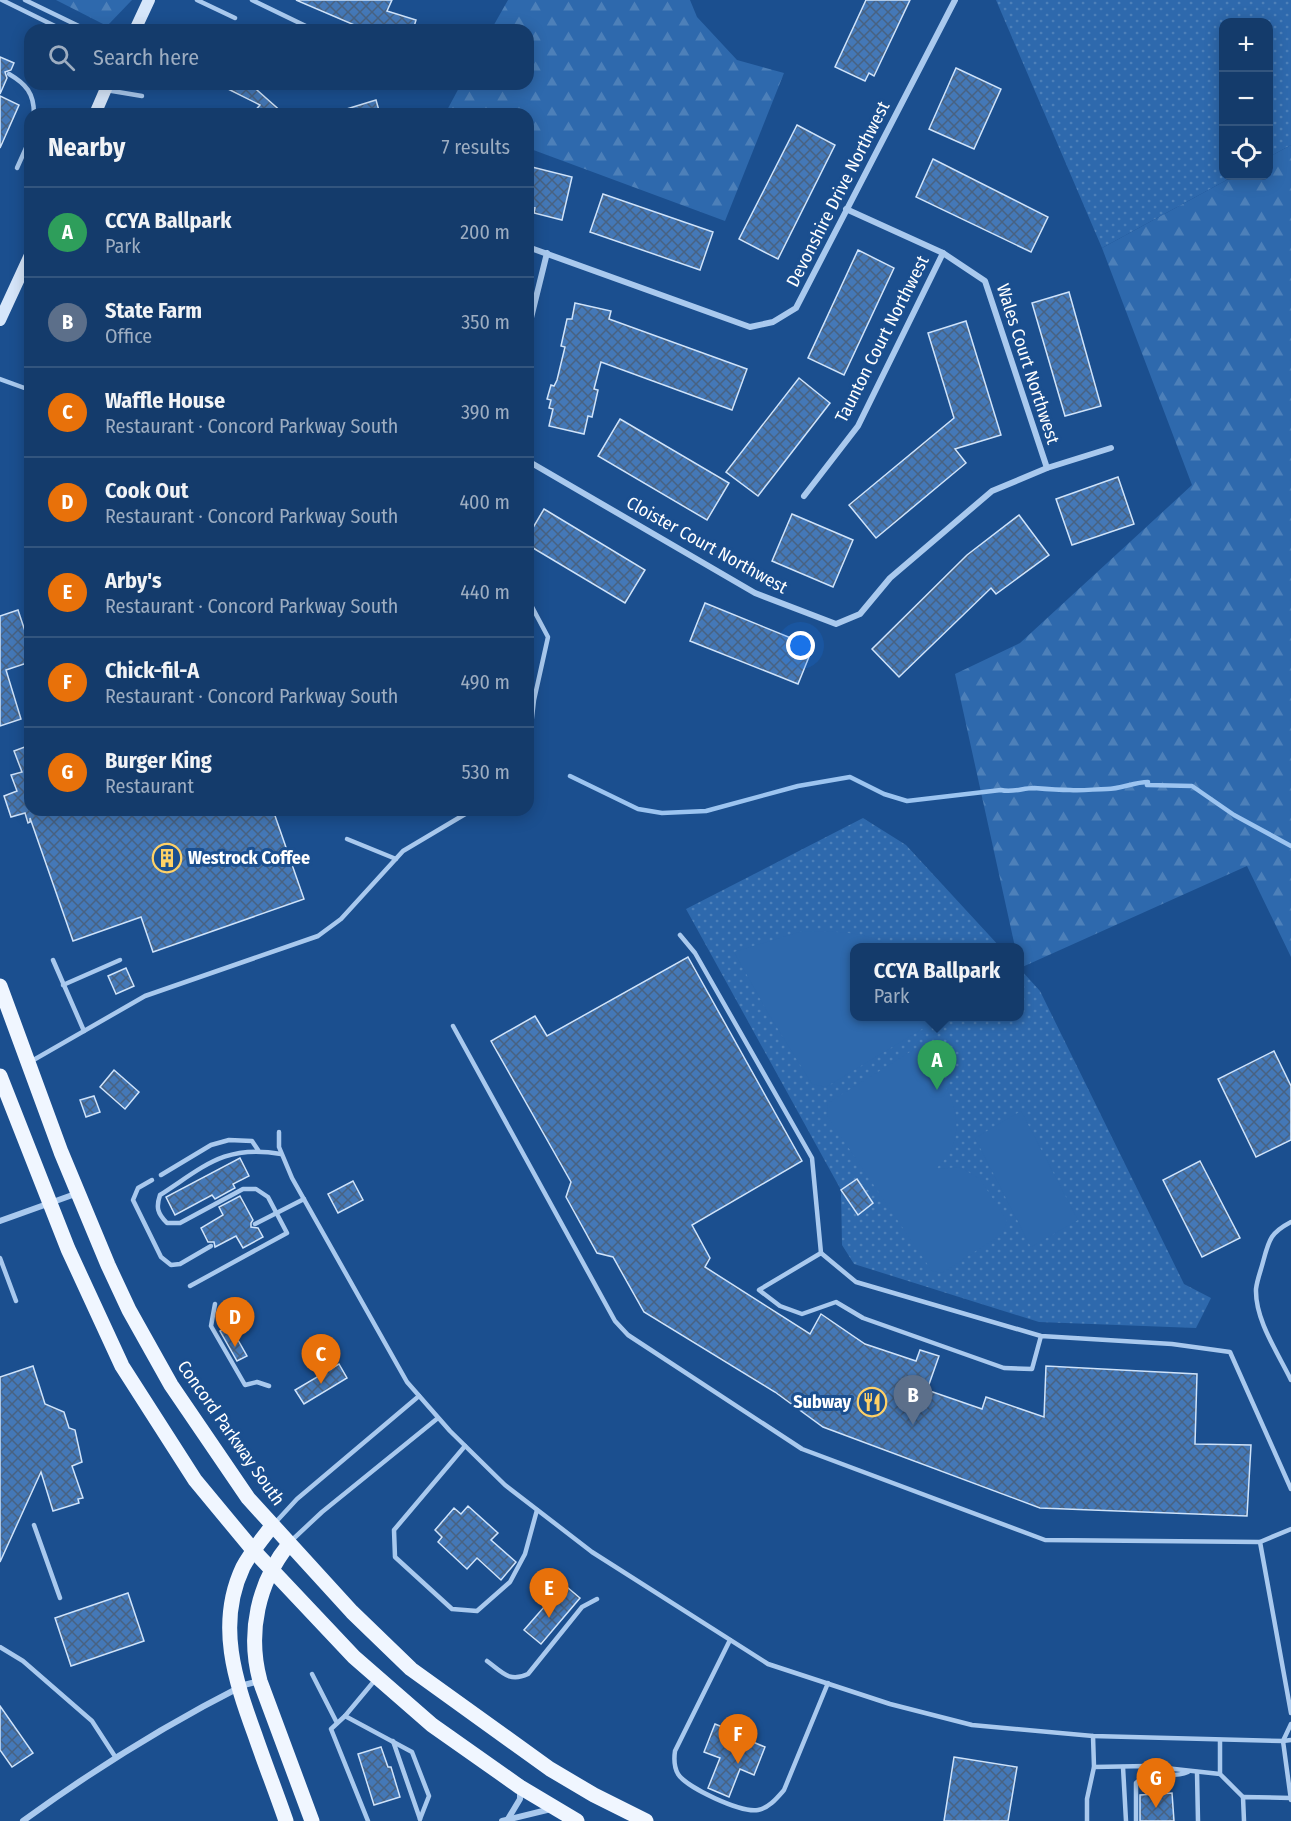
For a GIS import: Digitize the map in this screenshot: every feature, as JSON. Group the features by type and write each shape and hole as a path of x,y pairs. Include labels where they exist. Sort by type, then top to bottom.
{"main road":[{"path":"138,24 149,0"},
{"path":"98,108 106,90"},
{"path":"0,320 24,268"},
{"name":"Concord Parkway South","path":"0,986 78,1193 129,1310 171,1385 248,1498 352,1612 411,1669 550,1769 594,1795 646,1821"},
{"path":"0,1076 68,1249 122,1366 195,1480 253,1550 354,1658 432,1725 520,1787 577,1821"},
{"path":"272,1526 253,1550 238,1581 232,1612 231,1653 238,1688 286,1821"},
{"path":"289,1544 272,1571 259,1604 255,1621 254,1649 260,1680 312,1821"}],"street":[{"name":"Devonshire Drive Northwest","path":"534,249 750,327 773,322 796,308 955,0"},
{"name":"Wales Court Northwest","path":"846,209 943,253 985,281 1047,468"},
{"path":"534,306 547,253"},
{"name":"Taunton Court Northwest","path":"804,496 858,426 943,253"},
{"name":"Cloister Court Northwest","path":"534,464 755,593 836,624 860,614 890,578 992,492 1047,468 1111,448"},
{"path":"1,1219 51,1205 78,1193"},
{"path":"23,1821 68,1788 161,1729 238,1688 260,1680"},
{"path":"505,1820 513,1814 520,1799 520,1787"},
{"path":"505,1820 555,1808"}],"lane":[{"path":"2,0 51,24"},
{"path":"26,0 75,24"},
{"path":"197,0 235,18"},
{"path":"252,0 302,24"},
{"path":"9,74 24,83"},
{"path":"28,90 33,108"},
{"path":"119,90 142,96"},
{"path":"16,168 24,151"},
{"path":"0,379 24,388"},
{"path":"534,611 548,637 534,700"},
{"path":"29,1063 145,996 318,936 341,919 403,851 462,816"},
{"path":"348,838 396,858"},
{"path":"680,935 695,952 812,1158 821,1253 856,1282 1041,1336 1172,1344 1230,1352 1291,1489"},
{"path":"52,960 84,1031"},
{"path":"63,985 120,960"},
{"path":"453,1026 615,1321 628,1335 800,1447 1045,1540 1260,1542 1291,1530"},
{"path":"279,1132 281,1154 304,1199 406,1382 438,1418 505,1485 592,1552 768,1664 890,1704 972,1725 1093,1736 1291,1740"},
{"path":"162,1175 211,1145 229,1140 252,1141 258,1150"},
{"path":"190,1286 287,1233 268,1197 256,1189 243,1189 180,1223 167,1223 159,1215 157,1206 160,1195 218,1157 236,1152 253,1153 258,1150 281,1154"},
{"path":"152,1180 138,1188 133,1200 161,1257 171,1265 180,1264 210,1246"},
{"path":"255,1224 304,1199"},
{"path":"1291,1222 1277,1230 1269,1240 1256,1288 1257,1303 1265,1328 1291,1380"},
{"path":"821,1253 759,1290 780,1306 802,1314 836,1302 863,1318 1004,1368 1032,1370 1041,1336"},
{"path":"0,1258 16,1301"},
{"path":"215,1304 211,1326 245,1385 257,1382 270,1386"},
{"path":"272,1526 297,1499 419,1396"},
{"path":"289,1544 322,1512 438,1418"},
{"path":"465,1446 394,1530 395,1557 452,1609 477,1611 510,1582 525,1554 537,1510"},
{"path":"34,1525 60,1598"},
{"path":"1260,1542 1291,1713"},
{"path":"487,1661 508,1677 518,1679 528,1674 582,1606 597,1599"},
{"path":"730,1640 675,1750 674,1762 677,1772 685,1782 717,1798 745,1810 759,1810 773,1803 784,1790 828,1683"},
{"path":"0,1647 23,1661 92,1721 116,1758"},
{"path":"312,1674 337,1723"},
{"path":"368,1821 331,1729 377,1678"},
{"path":"345,1716 412,1752 429,1796 420,1820"},
{"path":"1094,1767 1148,1766 1220,1774 1243,1797 1291,1799 1283,1741 1291,1724"},
{"path":"1087,1821 1086,1799 1094,1767 1093,1736"},
{"path":"1220,1740 1220,1774"},
{"path":"393,1741 420,1820"},
{"path":"1124,1767 1126,1821"},
{"path":"1136,1821 1136,1783 1144,1776 1180,1775 1190,1771"},
{"path":"1197,1772 1198,1821"},
{"path":"1243,1797 1244,1821"}],"green space":[{"path":"56,0 132,0 109,24 103,24"},
{"path":"508,0 690,0 697,17 737,60 784,73 725,221 534,150 534,108 448,108 458,90 534,90 534,24 494,24"},
{"path":"996,0 1291,0 1291,145 1273,155 1273,18 1219,18 1219,180 1227,180 1102,248"},
{"path":"1291,145 1291,957 1247,866 1024,966 1024,943 1014,943 955,674 1020,643 1192,485 1102,248 1227,180 1273,180 1273,155"},
{"path":"863,818 906,845 996,943 850,943 850,1021 1024,1021 1024,973 1040,991 1184,1284 1211,1298 1196,1328 1039,1322 854,1264 842,1245 841,1190 686,909"},
{"path":"803,931 837,932 870,937 884,943 850,943 850,1021 935,1021 826,1087 812,1084 734,952"},
{"path":"918,1047 950,1095 956,1122 951,1150 936,1169 960,1167 980,1179 1007,1221 1002,1234 942,1273 932,1271 827,1116 828,1103"},
{"path":"1021,1111 1078,1220 1031,1247 975,1138"}],"building":[{"path":"296,0 392,0 387,11 416,20 415,24 352,24"},
{"path":"866,0 910,0 874,76 869,73 865,81 835,67"},
{"path":"0,57 14,63 11,70 5,72 7,78 0,94"},
{"path":"956,68 1001,89 974,149 929,129"},
{"path":"230,90 257,90 277,108 257,108 260,105"},
{"path":"0,96 19,105 0,148"},
{"path":"376,100 378,108 350,108"},
{"path":"797,125 835,145 778,259 739,239"},
{"path":"933,159 1048,217 1031,252 916,197"},
{"path":"534,168 572,177 562,220 534,213"},
{"path":"603,194 713,232 700,270 590,232"},
{"path":"858,250 894,268 844,375 808,358"},
{"path":"1069,292 1101,406 1065,416 1032,303"},
{"path":"575,303 611,311 609,319 747,369 732,410 601,362 594,389 598,390 592,417 588,416 584,434 549,426 553,409 549,408 551,400 547,399 551,385 554,386 557,380 565,347 561,346 567,319 572,319"},
{"path":"966,321 1001,435 955,449 966,463 876,538 849,505 954,418 928,333"},
{"path":"799,378 830,403 758,496 726,472"},
{"path":"620,419 729,483 707,520 598,456"},
{"path":"1118,477 1134,524 1072,545 1056,499"},
{"path":"544,509 645,570 625,603 534,549 534,526"},
{"path":"792,514 853,540 833,587 772,561"},
{"path":"1019,515 1049,555 996,594 991,588 899,677 872,649 967,555"},
{"path":"705,603 813,647 798,684 690,641"},
{"path":"18,610 24,628 24,664 6,670 21,719 0,726 0,616"},
{"name":"Westrock Coffee","path":"24,747 24,813 11,817 4,796 17,791 11,775 22,772 14,751"},
{"name":"Westrock Coffee","path":"26,816 275,816 304,899 153,952 141,917 73,941 30,818 28,823"},
{"path":"688,957 802,1161 692,1225 710,1258 705,1267 810,1334 821,1314 865,1344 916,1361 920,1350 939,1356 927,1390 982,1409 986,1397 1044,1417 1046,1366 1197,1374 1195,1444 1251,1445 1247,1516 1040,1508 823,1427 775,1392 644,1312 613,1257 597,1253 566,1197 571,1182 491,1041 535,1016 547,1036"},
{"path":"126,968 134,986 116,994 108,976"},
{"path":"1274,1051 1291,1086 1291,1140 1256,1157 1218,1079"},
{"path":"114,1070 139,1092 125,1109 100,1087"},
{"path":"94,1096 100,1112 86,1117 80,1100"},
{"path":"240,1158 249,1176 233,1184 235,1188 215,1199 212,1195 175,1215 166,1197"},
{"path":"1200,1161 1240,1238 1202,1257 1163,1180"},
{"path":"857,1179 873,1203 858,1215 841,1190"},
{"path":"353,1181 363,1200 338,1213 328,1194"},
{"path":"240,1196 253,1220 251,1227 258,1228 263,1237 243,1248 236,1236 215,1247 214,1242 208,1242 201,1228 223,1215 219,1207"},
{"path":"230,1326 247,1356 237,1361 220,1331"},
{"path":"339,1364 347,1378 304,1404 295,1390"},
{"path":"33,1366 45,1404 64,1412 69,1428 75,1430 82,1462 72,1466 83,1498 78,1499 79,1503 53,1511 41,1472 0,1562 0,1377"},
{"path":"468,1506 498,1533 491,1540 516,1562 501,1580 477,1558 467,1569 438,1542 442,1537 435,1530 454,1508 461,1514"},
{"path":"561,1582 580,1598 541,1644 524,1630 545,1606 542,1604"},
{"path":"128,1593 144,1641 71,1666 55,1618"},
{"path":"0,1706 33,1753 12,1767 0,1750"},
{"path":"715,1724 765,1747 754,1775 740,1769 729,1797 708,1788 720,1758 704,1752"},
{"path":"381,1747 388,1767 391,1767 400,1797 374,1805 358,1754"},
{"path":"954,1757 1017,1767 1008,1821 944,1821"},
{"path":"1172,1793 1174,1821 1140,1821 1140,1795"}],"waterway":[{"path":"570,776 638,809 662,813 706,811 798,786 850,777 884,794 907,801 1030,788 1107,789 1148,782 1147,785 1192,786 1234,815 1291,846"}],"place":[{"name":"Westrock Coffee","path":"167,858"},
{"name":"CCYA Ballpark","path":"937,1090"},
{"name":"Cook Out","path":"235,1347"},
{"name":"Waffle House","path":"321,1384"},
{"name":"Subway","path":"872,1402"},
{"name":"State Farm","path":"913,1425"},
{"name":"Arby's","path":"549,1618"},
{"name":"Chick-fil-A","path":"738,1764"},
{"name":"Burger King","path":"1156,1808"}]}
